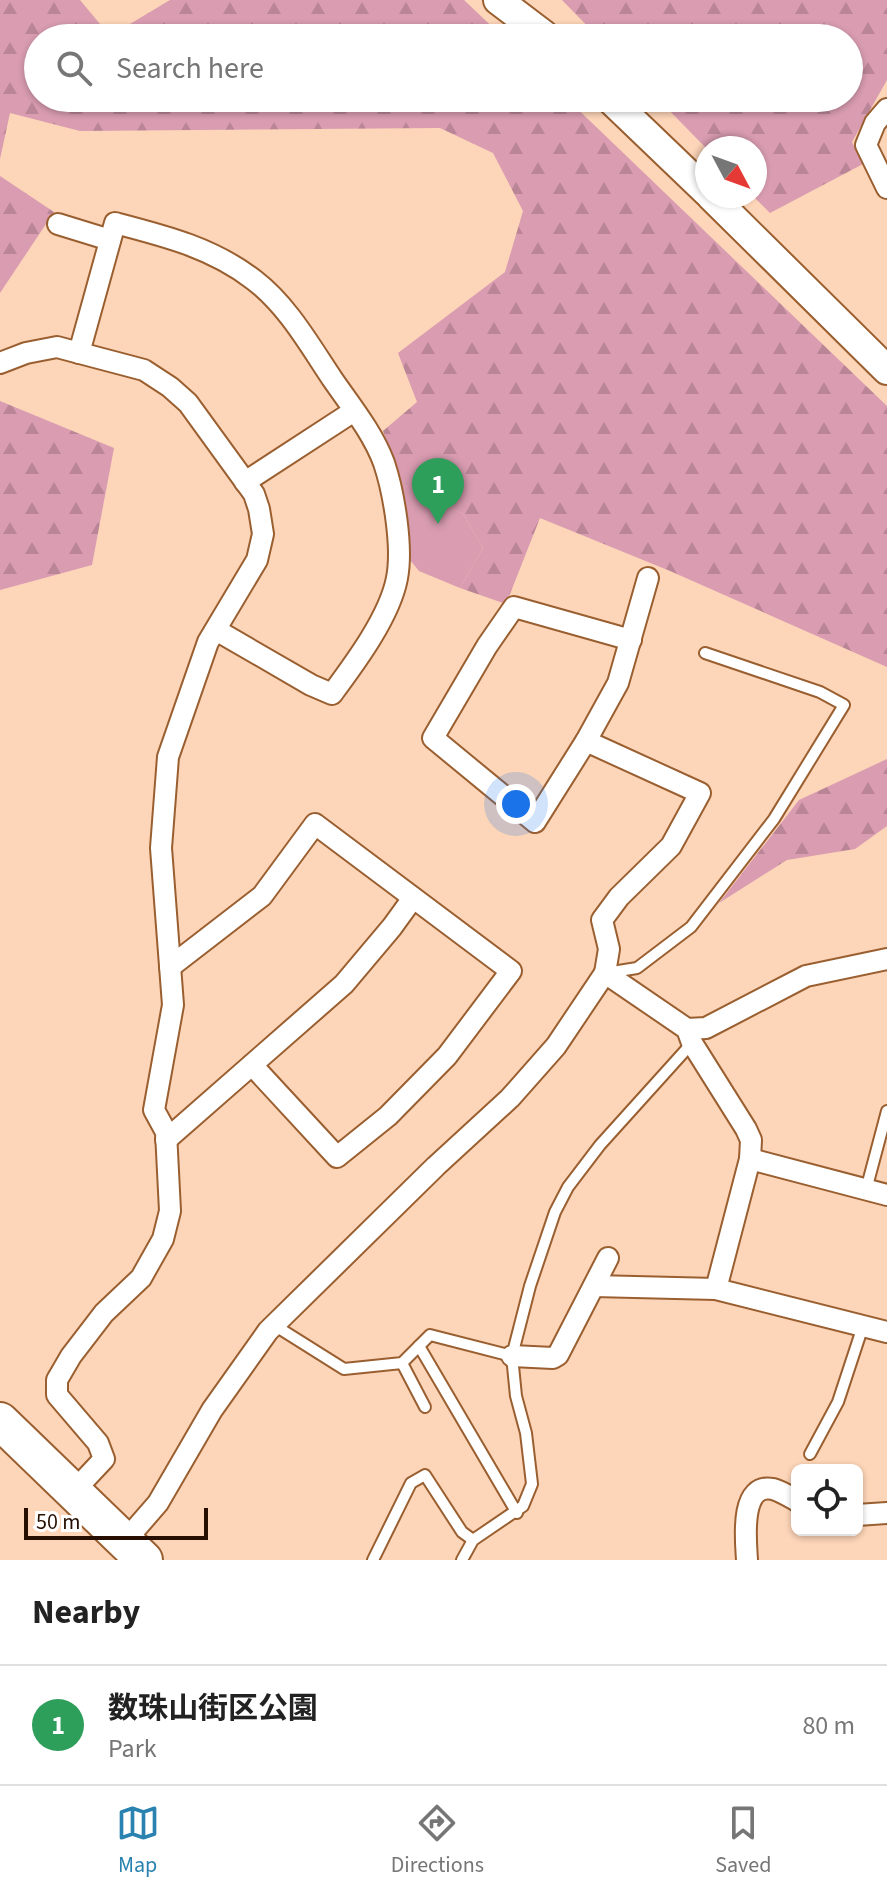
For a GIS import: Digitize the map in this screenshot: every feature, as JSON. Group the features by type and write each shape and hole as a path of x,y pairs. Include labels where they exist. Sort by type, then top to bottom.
{"highway":[{"path":"0,1421 135,1550"}],"main road":[{"path":"498,0 529,24"},
{"path":"508,0 533,24"},
{"path":"523,0 538,24"},
{"path":"624,112 695,180"},
{"path":"723,208 887,370"}],"street":[{"path":"887,109 875,123 866,145 887,188"},
{"path":"79,353 115,223 183,241 224,260 256,281 287,312 354,411 384,463 396,526 397,578 382,617 332,694 216,630"},
{"path":"58,224 110,240"},
{"path":"0,363 57,347 144,370 188,403 245,482 259,509 261,545 257,560 208,642 168,757 161,848 173,1005 154,1110 166,1132 170,1211 163,1239 141,1278 104,1313 57,1380 57,1395 98,1443 104,1459 73,1492"},
{"path":"245,482 354,411"},
{"path":"631,640 514,607 433,738 535,822 618,683 631,640 648,578"},
{"path":"135,1550 158,1503 212,1410 273,1325 510,1098 556,1046 605,973 609,949 602,920 619,897 671,846 700,793 586,741"},
{"path":"170,967 262,896 315,824 511,971 447,1056 388,1116 337,1157 252,1065"},
{"path":"166,1140 344,984 413,898"},
{"path":"689,1036 806,976 887,959"},
{"path":"605,973 689,1036 751,1140 750,1159 716,1289"},
{"path":"750,1159 887,1195"},
{"path":"512,1356 553,1358 558,1355 608,1258"},
{"path":"594,1286 716,1289 887,1332"},
{"path":"747,1560 747,1517 751,1500 767,1489 775,1489 791,1498"},
{"path":"863,1515 887,1513"}],"lane":[{"path":"605,973 637,968 691,927 774,819 844,705 820,692 705,653"},
{"path":"462,1560 473,1540 517,1513 528,1499 533,1476 516,1396 512,1356 530,1286 555,1212 568,1187 689,1036"},
{"path":"866,1190 887,1111"},
{"path":"273,1325 344,1369 402,1363 430,1335 512,1356"},
{"path":"810,1454 838,1402 863,1326"},
{"path":"419,1346 517,1513"},
{"path":"402,1363 425,1407"},
{"path":"373,1560 411,1483 425,1475 462,1532 473,1540"}],"green space":[{"path":"0,0 80,0 100,24 24,24 24,112 581,112 887,406 887,667 670,571 540,518 506,604 460,588 483,548 463,514 400,480 383,431 417,402 398,353 505,272 523,211 493,153 440,128 80,131 10,113 0,159"},
{"path":"170,0 464,0 489,24 130,24"},
{"path":"562,0 887,0 887,80 852,142 863,164 770,213 765,208 767,136 695,137 671,112 863,112 863,24 585,24"},
{"path":"0,176 54,212 0,293"},
{"path":"0,401 114,448 92,565 0,590"},
{"path":"401,480 463,514 483,548 460,588 419,571 406,555"},
{"path":"887,759 887,826 855,849 787,860 719,903 799,800"}],"place":[{"name":"数珠山街区公園","path":"438,524"}]}
